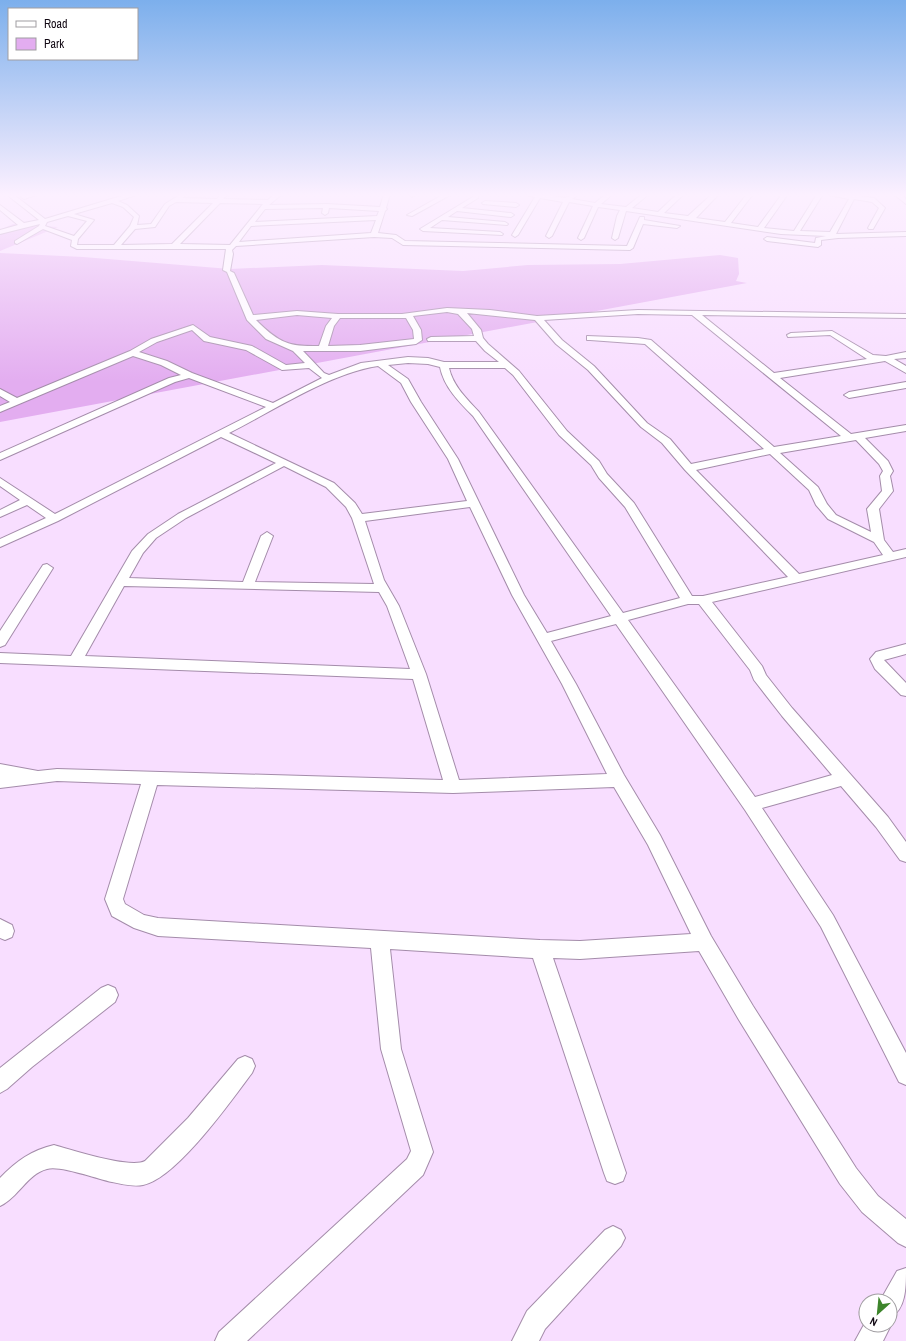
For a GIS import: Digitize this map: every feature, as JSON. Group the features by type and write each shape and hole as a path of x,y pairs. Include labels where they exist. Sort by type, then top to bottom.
{"street":[{"path":"230,257 229,271 250,318 270,337 296,349 321,375 329,378"},
{"path":"250,318 297,313 338,316 409,316 430,311 490,312 536,318 638,312 906,316"},
{"path":"459,311 465,314 470,324 478,332 479,338 516,373 563,432 595,463 603,476 630,505 695,600 756,669 759,676 787,712 807,733 844,779 882,822 906,855"},
{"path":"695,314 853,436 884,463 888,471 884,476 888,485 888,491 873,509 878,540"},
{"path":"322,348 330,326 338,316"},
{"path":"296,349 360,348 414,342 418,340 417,330 409,316"},
{"path":"536,318 559,342 591,368 644,425 666,441 689,468 795,577"},
{"path":"0,409 133,353 139,348 157,340 193,327 207,339 249,348 286,368 313,365"},
{"path":"791,335 826,332 832,333 871,357 886,358 906,370"},
{"path":"431,339 479,338"},
{"path":"590,338 638,340 648,342 810,484 832,517 878,540 890,556"},
{"path":"133,353 164,363 189,375 272,406"},
{"path":"774,376 906,355"},
{"path":"0,543 54,519 220,432 329,378 361,366 408,360 428,361 444,365 507,365"},
{"path":"380,363 395,373 407,384 416,402 453,460 518,595 569,684 618,780 654,840 704,942 830,1151 870,1204 906,1235"},
{"path":"444,365 447,378 476,414 751,805 827,921 906,1075"},
{"path":"0,457 172,380 189,375"},
{"path":"849,395 906,385"},
{"path":"0,392 17,402"},
{"path":"689,468 771,451 906,428"},
{"path":"220,432 330,485 351,505 358,518 378,580 393,606 419,674 453,787"},
{"path":"76,660 138,551 152,536 182,516 284,463"},
{"path":"0,481 54,519"},
{"path":"0,514 28,501"},
{"path":"358,518 474,503"},
{"path":"248,585 267,536"},
{"path":"542,639 695,600 906,553"},
{"path":"0,642 47,568"},
{"path":"120,582 364,589 383,588"},
{"path":"906,649 881,655 877,659 880,666 906,691"},
{"path":"0,658 419,674"},
{"path":"0,770 40,776"},
{"path":"0,782 57,774 151,779 453,787 618,780"},
{"path":"151,779 114,899 118,910 140,922 158,927 540,949 580,950 704,942"},
{"path":"751,805 844,779"},
{"path":"228,1341 415,1167 422,1152 391,1048 380,940"},
{"path":"540,949 614,1174"},
{"path":"0,1082 25,1060 108,994"},
{"path":"0,1194 28,1166 43,1157 54,1156 131,1174 144,1174 171,1155 245,1066"},
{"path":"525,1341 536,1320 613,1238"},
{"path":"898,1293 906,1280"}],"green space":[{"path":"0,257 83,257 230,269 322,265 463,271 528,265 620,264 702,257 729,257 738,258 739,274 736,281 747,283 0,422"}]}
